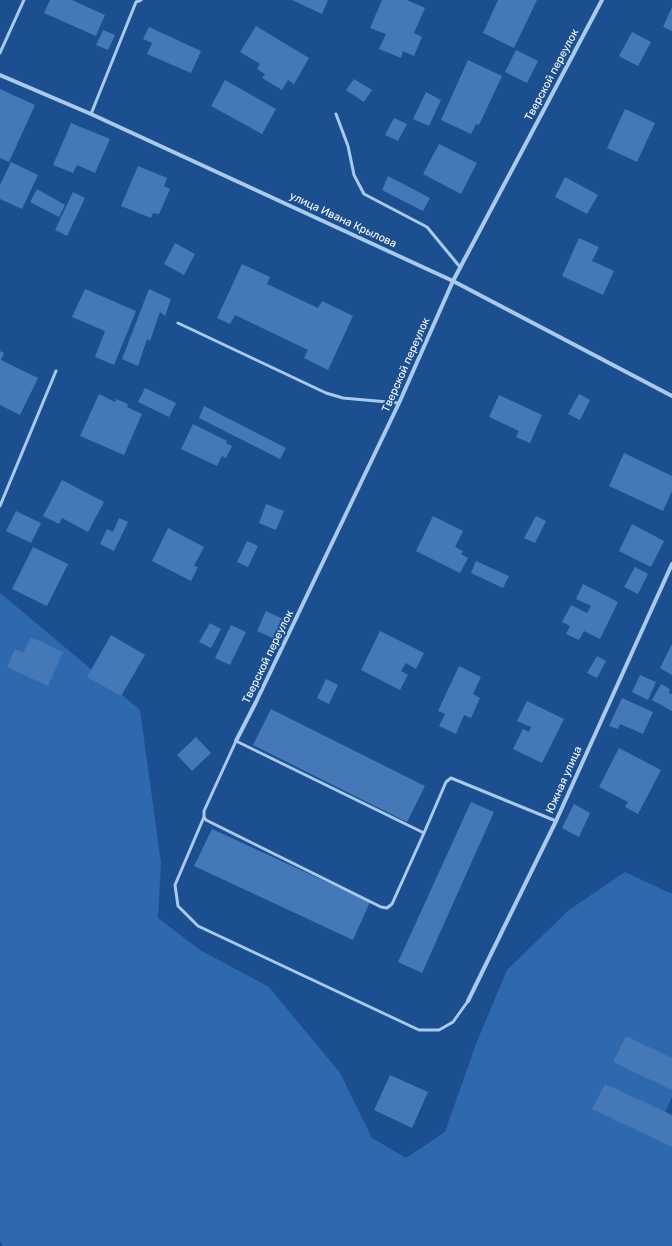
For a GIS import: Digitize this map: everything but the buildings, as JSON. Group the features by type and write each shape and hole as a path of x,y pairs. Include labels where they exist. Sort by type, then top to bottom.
{"street":[{"name":"Тверской переулок","path":"236,741 399,403 453,281 602,0"},
{"name":"улица Ивана Крылова","path":"0,75 91,114 453,281 672,396"},
{"name":"Южная улица","path":"468,1000 556,821 672,564"}],"lane":[{"path":"0,53 24,0"},
{"path":"91,114 136,2 141,0"},
{"path":"336,114 348,146 354,175 359,187 373,199 427,227 460,267"},
{"path":"178,324 326,393 343,398 399,403"},
{"path":"0,506 56,371"},
{"path":"424,833 236,741 204,811 204,817 175,885 178,906 198,926 419,1030 439,1030 453,1022 468,1000"},
{"path":"204,817 381,907 387,908 392,904 446,782 451,778 556,821"}],"shaded area":[{"path":"0,593 140,710 161,863 158,918 200,950 269,987 340,1073 372,1138 406,1158 445,1132 476,1044 507,970 569,910 625,872 672,894 672,1097 661,1121 672,1132 672,1246 3,1246 0,1241"}]}
